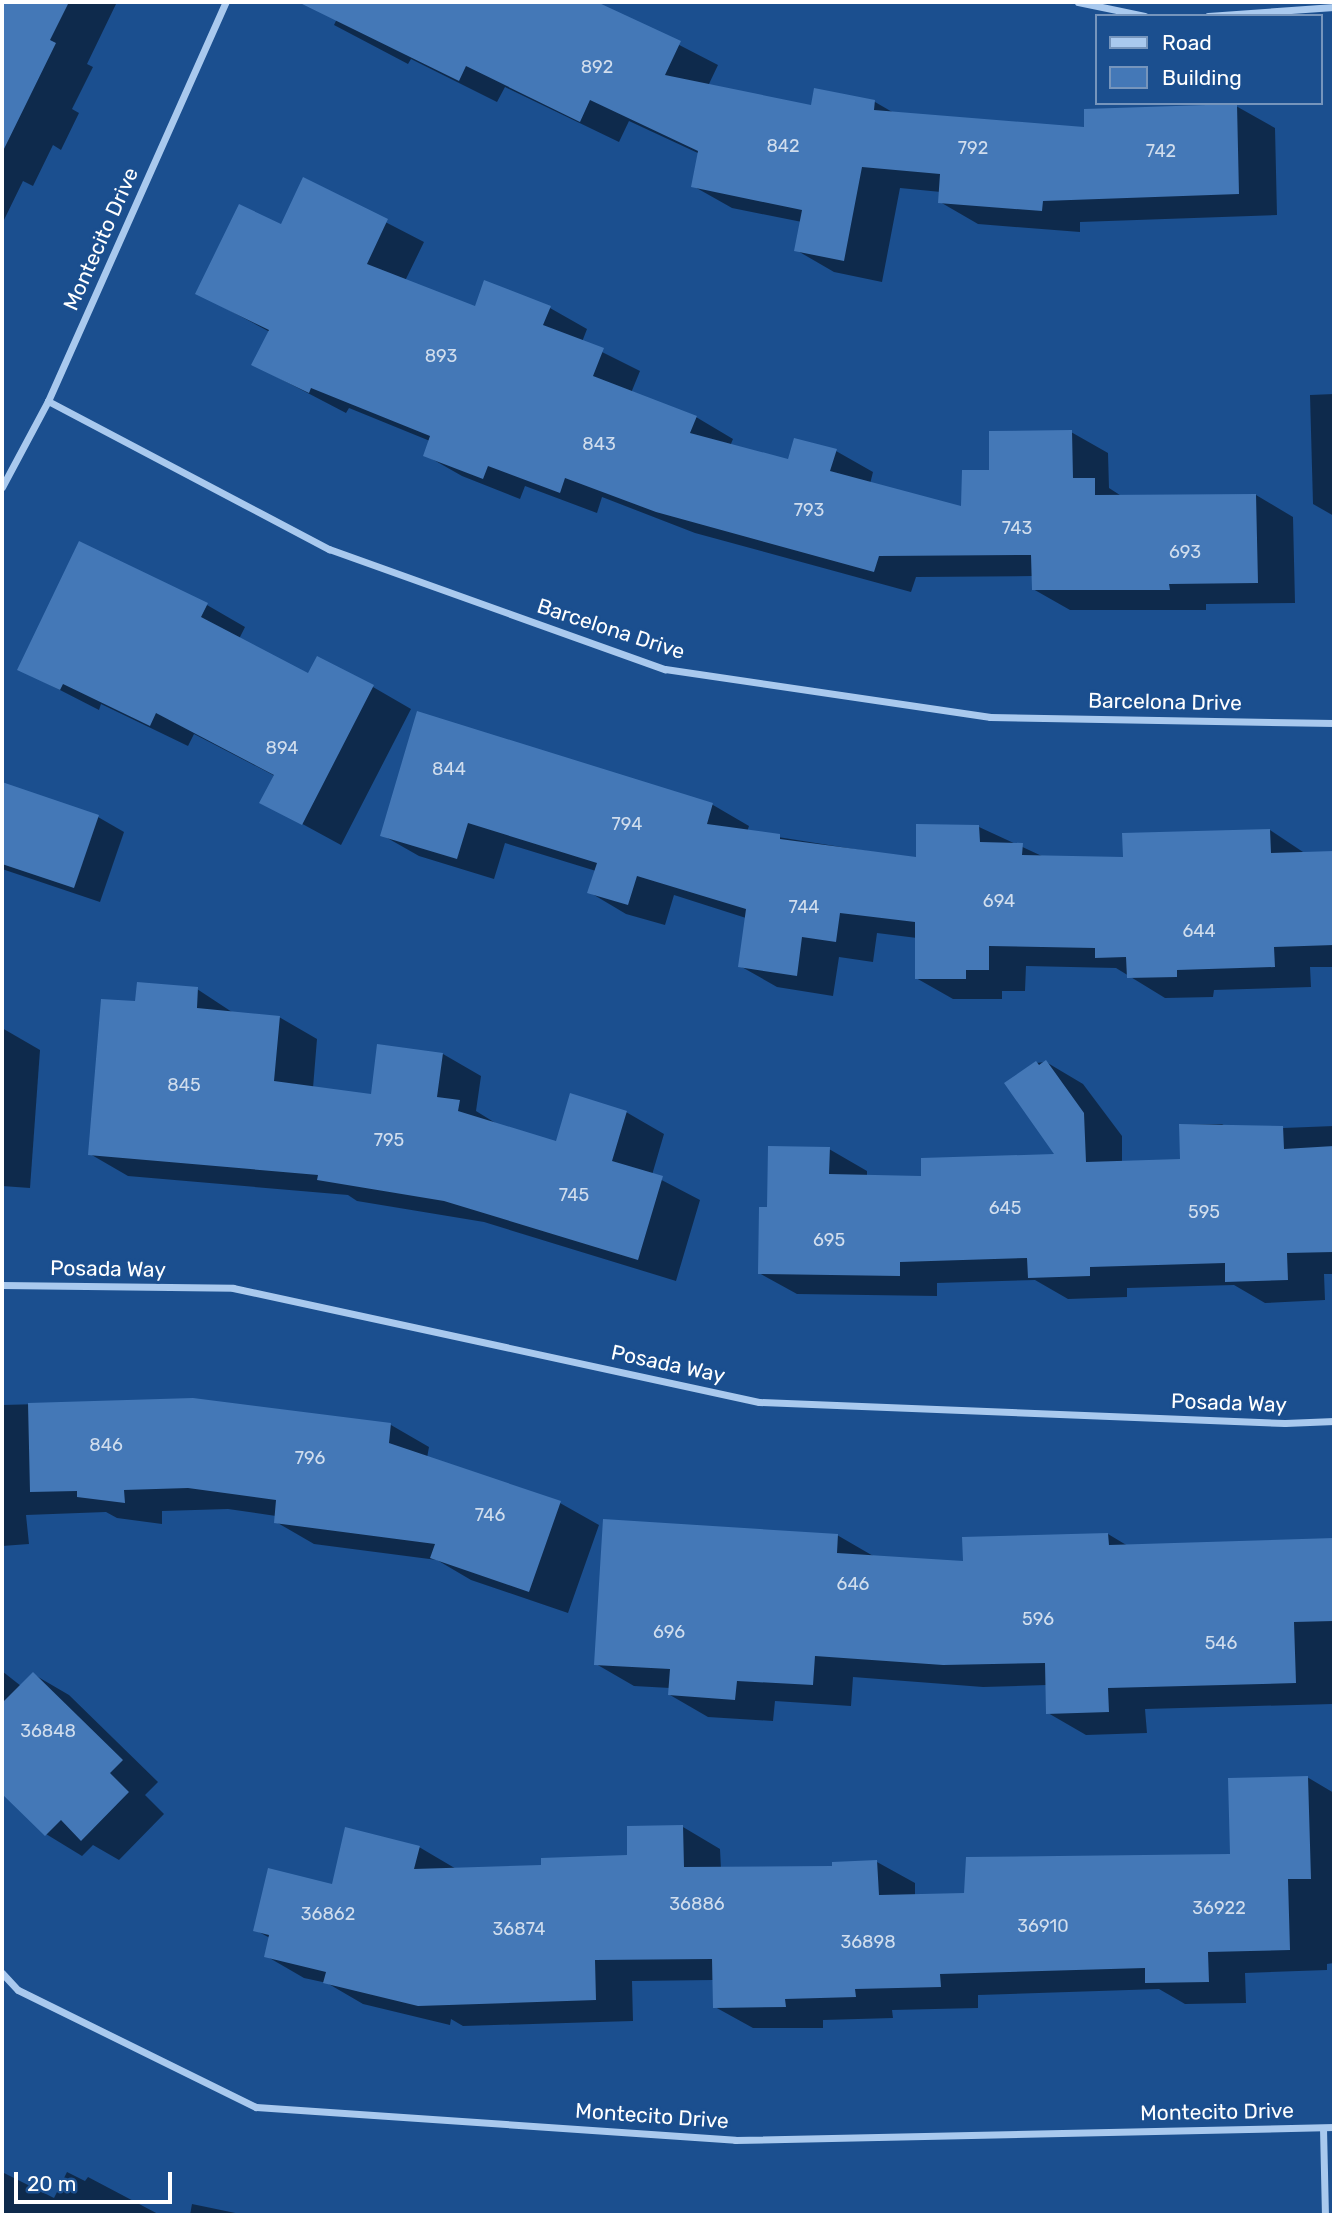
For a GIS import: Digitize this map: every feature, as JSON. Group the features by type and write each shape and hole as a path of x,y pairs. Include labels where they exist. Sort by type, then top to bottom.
{"street":[{"name":"Montecito Drive","path":"2,487 48,401 226,2"},
{"path":"1078,2 1135,14"},
{"path":"1233,14 1334,6"},
{"name":"Barcelona Drive","path":"48,401 329,549 665,669 990,717 1334,723"},
{"name":"Posada Way","path":"2,1285 233,1288 759,1402 1285,1423 1334,1421"},
{"name":"Montecito Drive","path":"2,1973 18,1990 256,2107 735,2140 1334,2127"},
{"path":"1323,2128 1325,2215"}],"building":[{"path":"2,2 69,2 50,40 56,43 2,153"},
{"path":"298,2 597,2 681,41 665,75 811,105 814,88 875,100 874,110 1084,127 1084,109 1237,105 1239,194 1043,201 1042,211 938,203 940,174 862,167 844,261 794,251 802,210 691,187 698,151 590,100 580,122 466,66 459,81"},
{"path":"303,177 388,219 367,264 475,306 484,280 551,306 543,325 604,348 593,376 697,416 690,433 788,459 794,438 837,449 830,471 961,506 962,470 989,470 989,431 1072,430 1073,478 1095,478 1095,495 1256,494 1258,583 1169,584 1170,590 1032,590 1031,555 879,556 874,572 656,512 565,478 560,493 488,466 483,479 423,456 430,436 311,388 309,393 251,365 269,330 195,294 239,204 281,224"},
{"path":"79,541 208,603 201,617 308,673 317,656 374,685 302,825 259,803 274,775 156,713 150,726 63,684 60,690 17,670"},
{"path":"417,711 713,803 707,824 780,834 780,839 916,857 916,824 979,825 980,842 1023,843 1022,855 1123,857 1122,833 1270,829 1271,853 1334,851 1334,945 1274,947 1275,967 1177,970 1177,977 1127,978 1126,957 1095,958 1095,948 989,946 989,970 966,970 966,979 915,979 915,922 840,913 836,942 802,937 797,976 738,967 746,909 637,876 628,905 587,893 597,863 468,823 457,859 380,836"},
{"path":"2,782 99,815 74,888 2,864"},
{"path":"137,982 198,987 197,1008 280,1016 274,1081 371,1094 377,1044 443,1053 437,1097 460,1100 458,1111 556,1141 570,1093 627,1111 612,1161 663,1176 638,1260 444,1201 317,1180 318,1175 88,1155 101,999 135,1001"},
{"path":"1046,1060 1084,1113 1086,1162 1180,1159 1179,1124 1283,1126 1284,1149 1334,1146 1334,1252 1287,1253 1288,1280 1225,1282 1225,1263 1090,1267 1090,1276 1028,1278 1027,1258 900,1262 900,1276 758,1274 759,1207 767,1207 768,1146 830,1147 829,1174 921,1176 921,1158 1054,1154 1004,1083 1036,1061 1039,1065"},
{"path":"193,1398 391,1423 389,1443 561,1501 529,1592 430,1558 435,1544 274,1523 276,1500 188,1488 124,1490 125,1503 77,1497 77,1491 30,1492 28,1403"},
{"path":"603,1519 838,1534 837,1553 963,1561 962,1537 1108,1533 1109,1545 1334,1538 1334,1621 1294,1622 1296,1683 1108,1688 1109,1712 1046,1714 1045,1663 943,1665 815,1656 813,1685 737,1681 735,1700 668,1695 670,1669 594,1665"},
{"path":"33,1672 123,1760 110,1773 129,1792 81,1841 61,1820 45,1836 2,1794 2,1703"},
{"path":"1308,1776 1311,1879 1288,1879 1290,1950 1208,1952 1209,1982 1145,1983 1145,1968 940,1974 941,1987 855,1989 856,1997 785,1999 786,2007 713,2008 712,1959 595,1960 596,2000 418,2006 323,1983 326,1972 264,1957 269,1935 253,1931 268,1868 332,1884 345,1827 420,1846 414,1869 541,1865 541,1858 627,1855 627,1826 683,1825 684,1867 832,1866 832,1862 877,1860 879,1895 964,1893 966,1857 1230,1854 1228,1778"}]}
